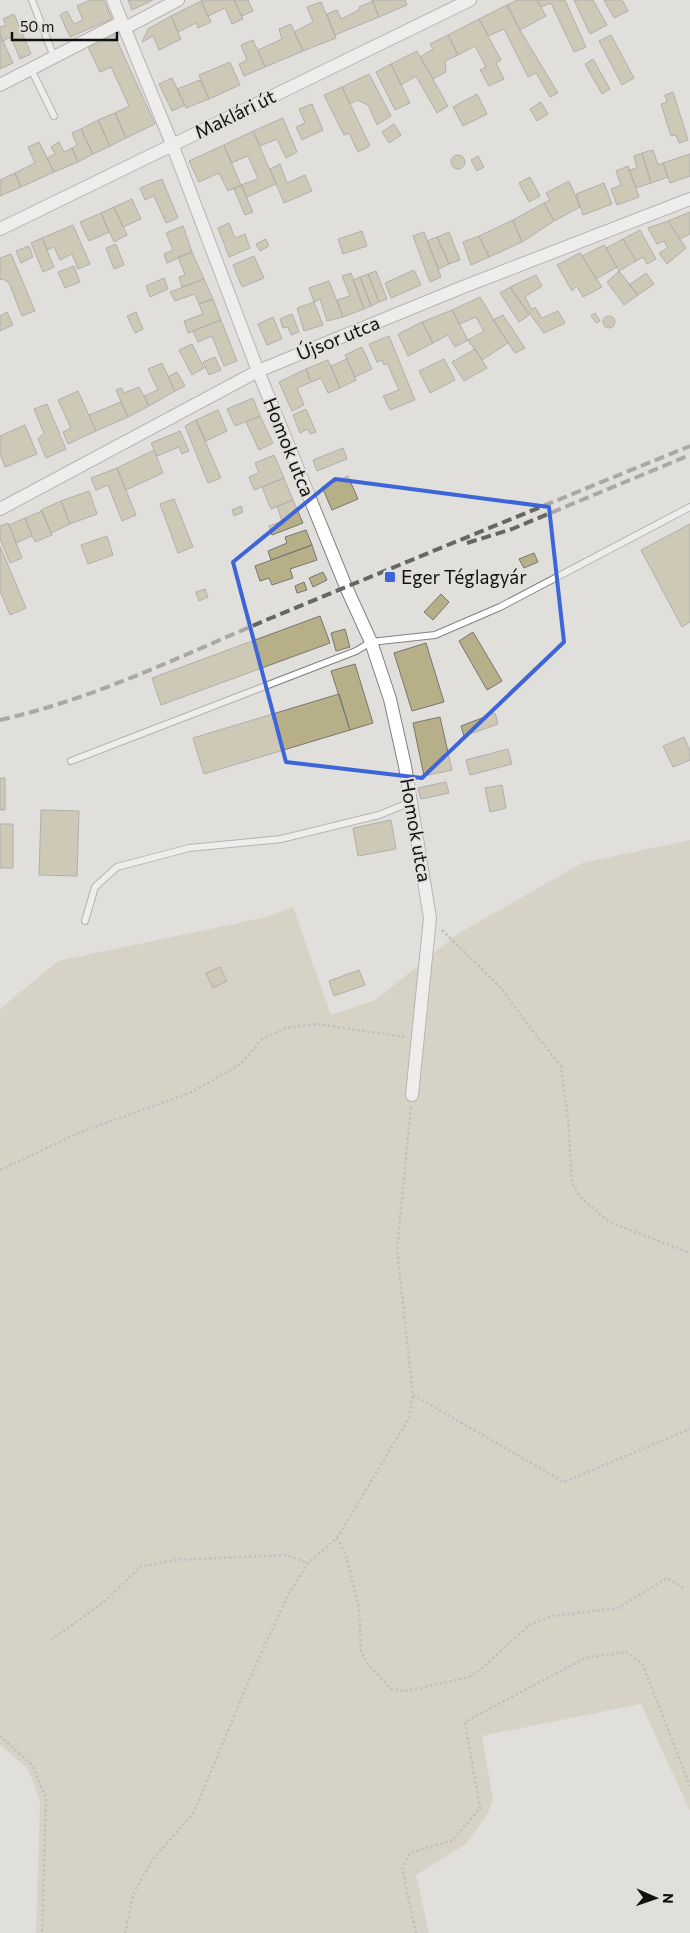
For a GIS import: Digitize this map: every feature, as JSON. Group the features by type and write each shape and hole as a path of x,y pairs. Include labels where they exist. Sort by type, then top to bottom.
{"street":[{"name":"Homok utca","path":"114,0 172,144 258,371 342,578 371,642 390,699 411,802 430,918 412,1095"},
{"path":"0,85 54,57 178,0"},
{"name":"Maklári út","path":"0,229 470,0"},
{"name":"Újsor utca","path":"0,508 258,371 463,287 690,200"}],"lane":[{"path":"32,0 54,57"},
{"path":"31,68 54,116"},
{"path":"71,761 356,651 371,642 435,635 500,607 690,507"},
{"path":"85,921 95,887 117,867 190,848 281,839 379,816 411,802"}],"path":[{"path":"430,918 501,988 561,1066 568,1120 572,1183 580,1197 609,1222 690,1253"},
{"path":"0,1170 80,1132 192,1092 241,1064 262,1039 286,1028 317,1024 418,1039"},
{"path":"125,1933 134,1892 152,1859 194,1814 250,1678 289,1593 308,1563 337,1538 409,1418 413,1395 397,1249 412,1095"},
{"path":"413,1395 564,1482 689,1429"},
{"path":"337,1538 346,1555 359,1608 361,1650 367,1664 392,1689 407,1691 469,1677 479,1672 529,1625 552,1616 618,1608 667,1578 684,1588"},
{"path":"51,1640 105,1601 140,1567 175,1560 287,1555 308,1563"},
{"path":"416,1933 402,1868 410,1853 453,1840 480,1808 465,1722 491,1708 585,1658 626,1652 642,1663 690,1786"},
{"path":"0,1736 32,1765 46,1798 42,1933"}],"highlighted area":[{"path":"335,479 549,507 564,642 422,778 286,762 233,562"}],"shaded area":[{"path":"690,840 690,1811 641,1704 482,1736 493,1799 488,1813 466,1844 416,1875 429,1933 36,1933 40,1801 28,1769 0,1745 0,1009 58,961 267,917 293,907 331,1015 375,1000 459,933 582,863"}],"building":[{"path":"90,0 104,0 112,19 70,37 60,15 67,11 74,24 83,20 77,6"},
{"path":"128,0 153,0 132,10"},
{"path":"234,0 243,19 232,24 225,8 208,16 201,1"},
{"path":"234,0 248,0 253,11 242,16"},
{"path":"372,0 405,0 407,5 379,17"},
{"path":"517,0 537,0 546,16 520,30 507,5"},
{"path":"537,0 565,0 586,47 574,52 551,3 541,7"},
{"path":"574,0 593,0 607,25 590,34"},
{"path":"604,0 622,0 628,11 614,18"},
{"path":"201,1 211,22 198,28 196,23 178,32 171,16"},
{"path":"373,1 379,17 335,35 327,14 337,10 341,19 359,10 359,7"},
{"path":"321,2 336,38 303,51 294,32 313,22 307,7"},
{"path":"507,5 558,93 550,97 536,73 528,77 504,29 488,36 479,19"},
{"path":"14,14 31,54 20,59 11,37 3,41 0,35 0,27 6,25 3,19"},
{"path":"171,16 181,39 159,50 153,36 142,42 148,29"},
{"path":"479,19 501,60 496,63 504,79 489,86 480,70 486,67 475,46 458,55 448,35"},
{"path":"291,24 303,51 265,67 258,50 282,39 279,29"},
{"path":"114,34 155,124 126,138 115,113 129,106 111,67 100,72 88,47"},
{"path":"0,35 13,63 0,69"},
{"path":"448,35 458,55 445,61 446,72 433,79 420,57 433,49 430,44"},
{"path":"611,35 634,78 622,85 599,41"},
{"path":"253,40 265,67 244,76 239,64 247,60 241,45"},
{"path":"417,51 448,106 437,113 416,76 401,85 391,64"},
{"path":"593,59 610,89 602,94 585,64"},
{"path":"230,62 240,85 209,99 199,75"},
{"path":"391,64 410,103 395,110 376,72"},
{"path":"369,74 391,116 377,125 368,105 357,100 350,104 342,87"},
{"path":"172,78 185,105 172,111 159,84"},
{"path":"200,80 209,99 186,108 177,89"},
{"path":"342,87 370,146 358,152 349,133 344,135 324,95"},
{"path":"673,92 688,140 679,143 676,135 671,136 661,104 667,102 665,95"},
{"path":"477,94 487,114 463,126 453,107"},
{"path":"541,102 548,114 537,121 530,109"},
{"path":"312,104 323,130 302,140 296,127 305,123 299,109"},
{"path":"115,113 126,138 110,146 98,120"},
{"path":"283,118 297,152 286,158 277,139 260,146 253,131"},
{"path":"98,120 110,146 93,154 81,129"},
{"path":"394,124 401,135 389,143 382,132"},
{"path":"81,129 93,154 78,162 72,148 77,145 72,133"},
{"path":"253,131 276,184 247,197 241,185 258,179 248,156 231,163 224,145"},
{"path":"39,142 54,172 21,187 15,173 35,163 28,147"},
{"path":"59,142 64,152 72,148 78,162 54,172 47,158 55,154 51,147"},
{"path":"224,145 241,185 228,191 219,173 199,182 189,161"},
{"path":"653,150 658,165 663,163 668,177 651,183 642,153"},
{"path":"642,153 651,183 636,188 629,170 637,168 634,156"},
{"path":"690,154 690,176 670,183 663,163"},
{"path":"458,155 463,157 465,162 463,167 458,169 453,167 451,162 453,157"},
{"path":"478,156 484,167 477,171 471,160"},
{"path":"280,164 287,183 305,175 312,191 284,203 270,169"},
{"path":"628,166 639,197 617,205 611,189 621,185 616,171"},
{"path":"15,173 21,187 0,196 0,180"},
{"path":"530,177 540,196 529,202 519,183"},
{"path":"162,179 178,218 166,223 154,196 145,200 140,188"},
{"path":"569,181 580,207 554,221 544,203 550,200 546,193"},
{"path":"604,183 612,204 583,215 576,194"},
{"path":"241,185 253,212 245,215 234,189"},
{"path":"132,199 141,219 123,227 114,207"},
{"path":"544,203 554,221 522,242 513,220"},
{"path":"114,207 127,235 114,242 101,213"},
{"path":"690,212 690,234 680,239 668,221"},
{"path":"101,213 109,232 89,241 80,222"},
{"path":"513,220 522,242 489,257 479,236"},
{"path":"668,221 686,248 667,264 659,253 668,248 664,241 657,244 648,228"},
{"path":"229,223 235,238 245,234 250,248 229,257 218,228"},
{"path":"73,225 90,264 78,269 72,254 60,260 54,247 47,250 42,238"},
{"path":"183,226 192,252 167,263 164,254 173,250 166,233"},
{"path":"640,230 656,259 647,264 643,257 636,261 623,239"},
{"path":"362,231 367,246 343,254 338,239"},
{"path":"424,232 441,277 430,282 413,236"},
{"path":"449,232 460,260 449,264 437,237"},
{"path":"479,236 489,257 471,265 463,242"},
{"path":"437,237 449,264 439,269 427,241"},
{"path":"42,238 54,267 43,272 31,243"},
{"path":"266,239 269,246 260,251 256,244"},
{"path":"623,239 636,261 619,271 606,248"},
{"path":"116,244 124,265 114,269 106,248"},
{"path":"604,245 617,267 596,279 582,256"},
{"path":"29,246 33,257 21,263 16,251"},
{"path":"192,252 204,279 182,287 179,277 185,275 178,257"},
{"path":"580,253 602,287 583,297 577,286 572,291 557,265"},
{"path":"11,254 35,311 22,316 9,283 3,279 0,280 0,258"},
{"path":"254,256 264,278 242,287 233,265"},
{"path":"74,266 80,282 65,288 58,272"},
{"path":"414,270 421,285 391,298 385,283"},
{"path":"376,271 387,299 379,302 368,274"},
{"path":"619,271 638,295 624,305 607,282"},
{"path":"351,273 364,309 343,317 337,300 350,296 342,276"},
{"path":"646,273 654,284 638,295 629,285"},
{"path":"368,274 379,302 371,306 360,277"},
{"path":"536,275 542,286 525,297 532,310 535,307 542,318 558,311 565,323 544,333 510,287"},
{"path":"360,277 371,306 364,309 353,280"},
{"path":"164,278 168,289 150,297 146,286"},
{"path":"204,279 213,299 199,304 195,294 175,301 170,292"},
{"path":"329,281 343,317 327,321 320,299 314,302 309,288"},
{"path":"510,287 529,315 519,322 500,293"},
{"path":"480,297 508,343 482,360 468,340 484,331 476,317 459,324 452,310"},
{"path":"213,299 221,320 188,333 184,321 203,314 199,304"},
{"path":"314,302 323,325 304,331 297,308"},
{"path":"452,310 468,340 455,347 448,335 433,343 422,322"},
{"path":"7,312 13,325 0,331 0,316"},
{"path":"136,312 143,329 135,333 127,316"},
{"path":"595,313 600,321 596,323 591,316"},
{"path":"292,314 299,332 291,335 288,327 283,328 280,319"},
{"path":"503,315 525,348 515,353 493,320"},
{"path":"611,316 614,317 614,327 607,328 604,327 603,320 604,317"},
{"path":"273,317 282,339 267,345 258,324"},
{"path":"221,320 237,361 224,366 212,336 198,342 193,331"},
{"path":"422,322 433,343 408,356 398,334"},
{"path":"389,336 415,400 390,410 383,396 399,390 387,363 384,365 382,360 377,362 369,344"},
{"path":"192,344 204,368 192,375 179,350"},
{"path":"362,347 372,369 355,377 345,355"},
{"path":"475,349 487,368 464,381 452,362"},
{"path":"215,357 221,370 209,375 203,362"},
{"path":"347,359 356,380 340,388 331,366"},
{"path":"444,359 455,380 430,393 419,371"},
{"path":"328,360 340,388 328,393 321,378 311,382 306,369"},
{"path":"162,363 175,391 149,406 144,396 158,390 148,369"},
{"path":"306,369 311,382 297,388 304,405 292,411 279,382"},
{"path":"177,372 185,386 175,391 168,377"},
{"path":"139,387 149,406 128,417 116,390 121,388 124,393"},
{"path":"78,391 96,431 68,444 63,432 71,428 58,400"},
{"path":"253,398 260,416 235,426 227,409"},
{"path":"121,402 128,417 96,431 89,415"},
{"path":"47,404 66,449 46,458 38,439 44,433 34,409"},
{"path":"306,409 316,432 310,434 308,429 300,433 293,415"},
{"path":"218,410 227,431 206,441 196,420"},
{"path":"260,416 273,443 259,450 246,422"},
{"path":"196,420 221,478 208,483 185,426"},
{"path":"25,425 37,454 5,467 0,454 0,436"},
{"path":"180,431 189,451 182,454 179,447 157,456 151,443"},
{"path":"343,448 347,459 317,471 313,460"},
{"path":"154,450 163,473 126,490 117,468"},
{"path":"274,455 284,478 254,490 249,477 259,473 255,463"},
{"path":"117,468 136,515 122,521 108,485 96,490 91,478"},
{"path":"348,476 358,499 332,510 322,487"},
{"path":"284,478 293,500 271,509 262,487"},
{"path":"89,491 97,514 70,524 61,501"},
{"path":"174,499 193,547 178,553 160,504"},
{"path":"293,500 303,523 272,535 269,526 282,521 277,506"},
{"path":"61,501 70,524 51,533 41,510"},
{"path":"241,506 243,512 234,516 232,510"},
{"path":"42,511 52,535 35,542 25,518"},
{"path":"25,518 32,536 16,543 9,525"},
{"path":"8,523 22,558 10,563 0,539 0,526"},
{"path":"690,524 690,622 682,627 641,550"},
{"path":"306,530 312,545 271,560 268,551 287,543 285,537"},
{"path":"107,536 113,555 88,564 81,545"},
{"path":"312,545 317,560 290,569 293,578 272,585 269,578 260,581 255,566"},
{"path":"0,546 26,608 10,615 0,591"},
{"path":"534,553 538,562 524,568 519,559"},
{"path":"323,572 327,580 313,587 309,578"},
{"path":"304,582 307,590 297,593 295,586"},
{"path":"205,589 208,597 199,601 196,592"},
{"path":"441,594 449,602 433,620 424,612"},
{"path":"320,616 330,643 161,705 152,678"},
{"path":"345,629 350,647 336,651 331,633"},
{"path":"473,632 502,681 487,690 459,641"},
{"path":"426,643 444,702 412,711 394,653"},
{"path":"355,664 373,723 350,730 331,671"},
{"path":"339,694 350,730 204,774 193,738"},
{"path":"495,713 498,724 464,736 461,726"},
{"path":"440,717 452,770 424,776 413,723"},
{"path":"684,737 690,751 690,760 673,767 663,746"},
{"path":"508,749 512,764 470,775 466,760"},
{"path":"0,778 5,778 5,810 0,810"},
{"path":"446,782 449,793 421,799 418,788"},
{"path":"502,785 506,808 490,812 485,788"},
{"path":"41,810 79,811 77,876 39,875"},
{"path":"391,820 396,849 358,856 353,828"},
{"path":"0,824 13,824 13,868 0,868"},
{"path":"220,967 227,981 213,988 206,973"},
{"path":"359,970 365,985 334,996 329,981"}],"railway":[{"path":"0,720 70,700 138,675 271,618 690,446"},
{"path":"467,543 512,529 690,455"}],"place":[{"name":"Eger Téglagyár","path":"390,577"}]}
